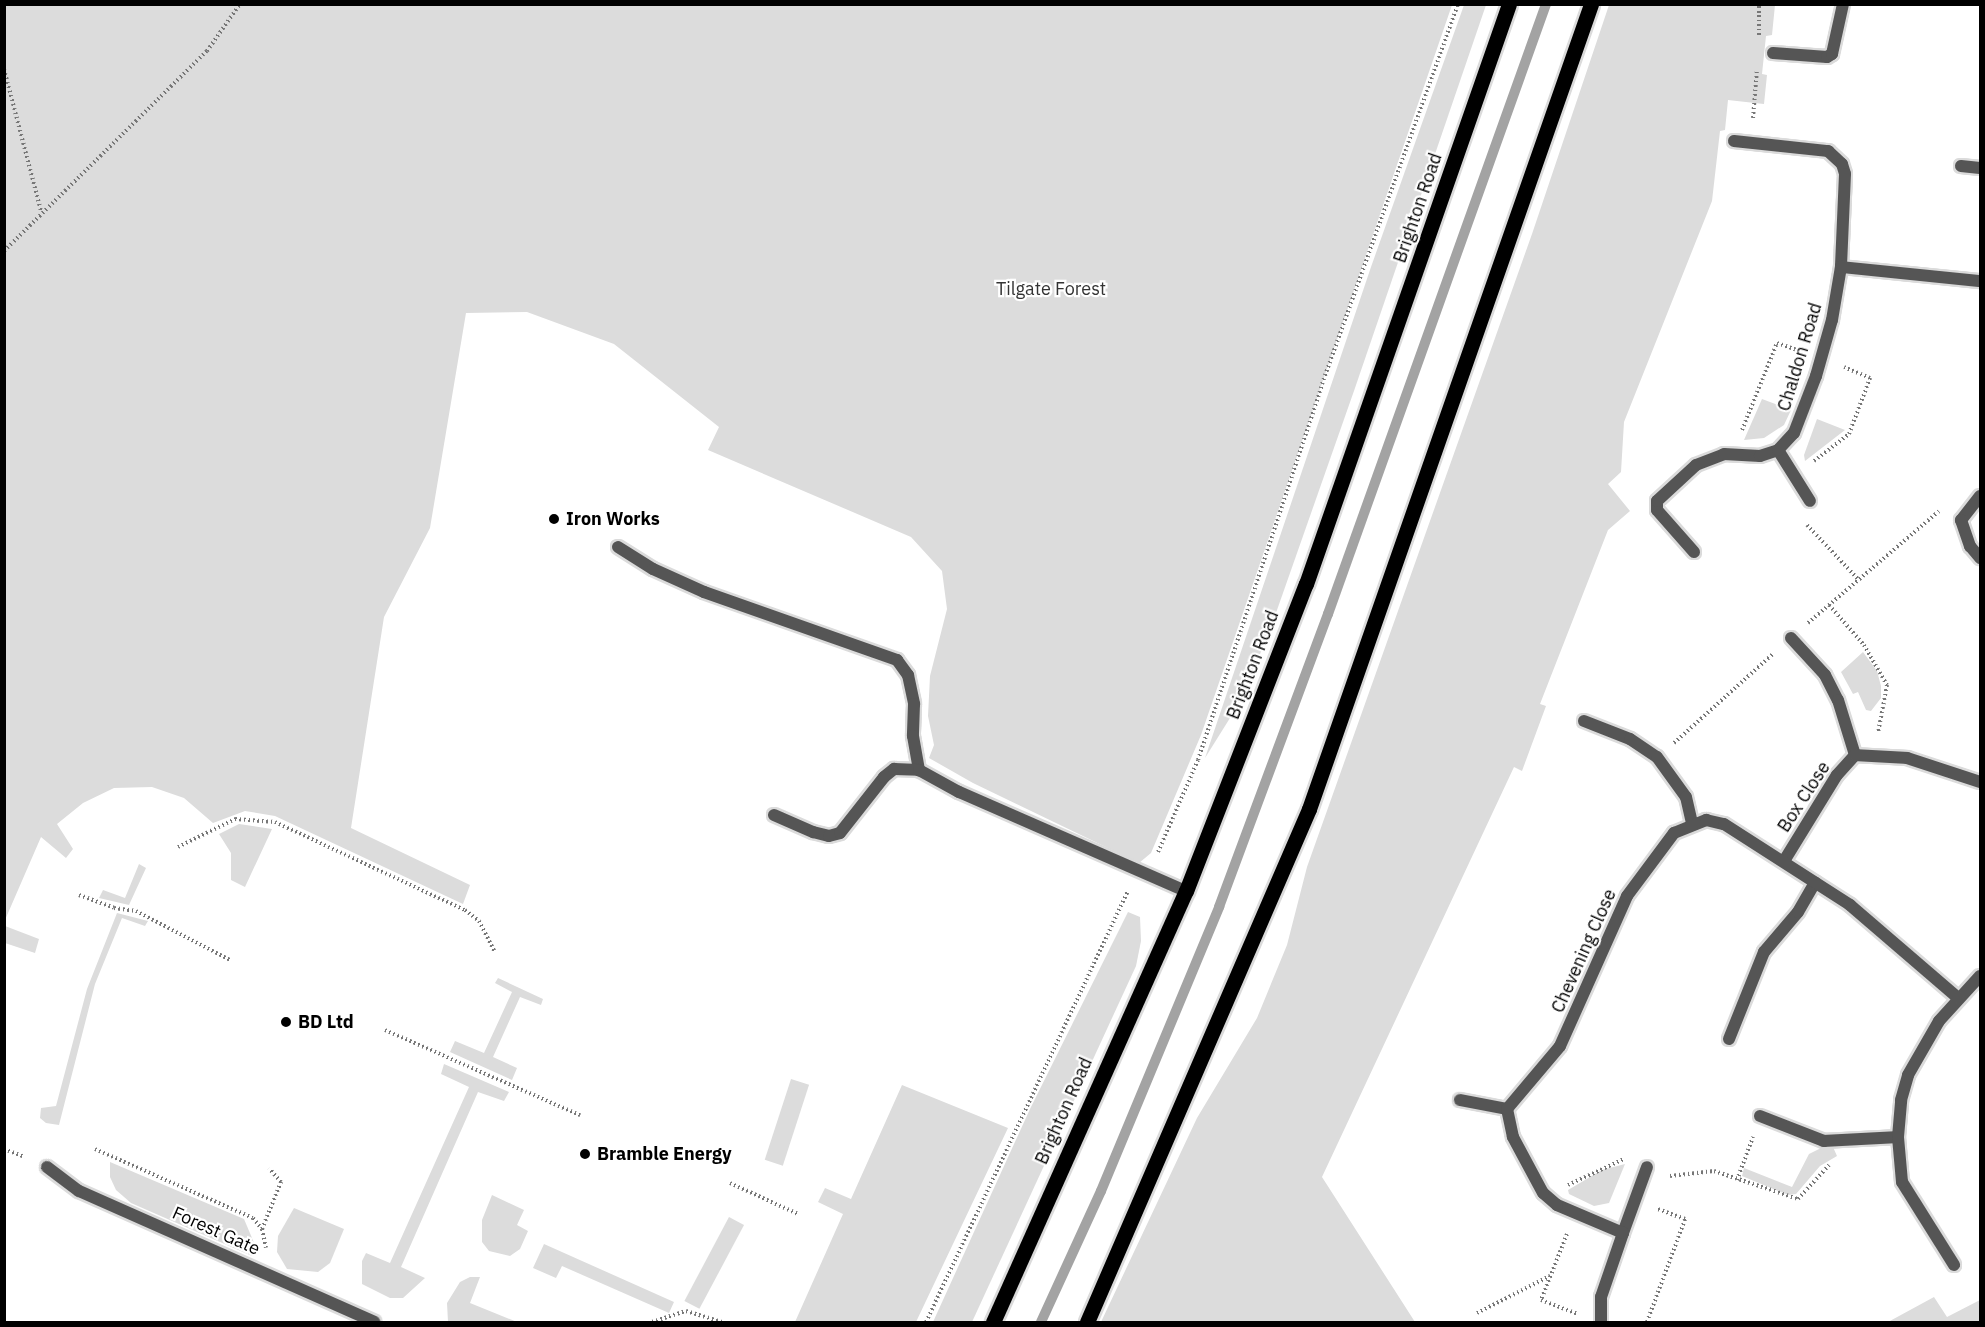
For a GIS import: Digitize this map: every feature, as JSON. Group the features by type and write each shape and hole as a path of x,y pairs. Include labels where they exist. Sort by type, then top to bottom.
{"main road":[{"name":"Brighton Road","path":"993,1323 1186,891 1306,584 1509,4"},
{"path":"1087,1323 1309,809 1591,4"}],"street":[{"path":"1773,53 1827,57 1832,54 1843,4"},
{"name":"Chaldon Road","path":"1734,141 1828,152 1842,164 1845,174 1841,267 1832,320 1816,376 1794,433 1778,450"},
{"path":"1961,165 1980,168"},
{"path":"1841,267 1980,281"},
{"path":"1694,552 1657,510 1657,501 1696,465 1724,454 1760,456 1778,450 1809,501"},
{"path":"1980,496 1961,520 1964,533 1980,558"},
{"path":"618,547 653,569 704,592 897,660 908,675 914,704 913,736 919,770"},
{"name":"Box Close","path":"1791,638 1825,675 1838,700 1856,755"},
{"path":"1584,721 1630,739 1657,757 1686,797 1692,823 1724,824 1784,861 1886,934 1957,997"},
{"name":"Box Close","path":"1784,861 1837,776 1856,755 1872,754 1907,758 1980,782"},
{"path":"774,815 813,832 829,836 840,833 884,777 894,769 919,770 959,792 1186,891"},
{"name":"Chevening Close","path":"1507,1109 1560,1046 1627,897 1669,839 1692,823"},
{"path":"1730,1039 1764,952 1798,912 1815,882"},
{"path":"1954,1265 1902,1182 1898,1137 1900,1100 1908,1075 1957,997 1980,976"},
{"path":"1460,1100 1507,1109 1513,1137 1534,1180 1557,1205 1623,1233"},
{"path":"1760,1116 1824,1141 1844,1143 1898,1137"},
{"name":"Forest Gate","path":"47,1167 79,1191 267,1273 374,1323"},
{"path":"1601,1323 1600,1297 1647,1167"}],"path":[{"path":"4,251 41,211 207,51 240,4"},
{"path":"926,1323 1128,890 1148,875 1198,760 1322,384 1458,4"},
{"path":"1758,40 1759,4"},
{"path":"1750,143 1758,59"},
{"path":"4,69 41,211"},
{"path":"1657,757 1935,513 1951,506 1969,507"},
{"path":"1828,605 1864,645 1887,685 1872,754"},
{"path":"178,848 235,819 275,822 465,910 479,921 495,952"},
{"path":"79,895 136,911 230,960"},
{"path":"385,1030 580,1115"},
{"path":"1737,1180 1760,1116"},
{"path":"1670,1176 1704,1170 1798,1199 1820,1172 1845,1159 1844,1143"},
{"path":"95,1149 253,1218 262,1229"},
{"path":"267,1273 262,1229 281,1182 269,1168"},
{"path":"730,1184 798,1214"},
{"path":"1575,1214 1541,1300 1580,1315"},
{"path":"1476,1313 1551,1275"},
{"path":"652,1323 686,1311 723,1323"}],"green space":[{"name":"Tilgate Forest","path":"5,4 1452,5 1201,735 1151,853 1139,863 973,783 929,758 934,745 928,716 930,676 947,609 942,571 911,537 708,450 719,427 614,344 527,312 466,313 430,528 384,617 351,828 470,885 463,904 275,816 245,811 213,823 184,798 152,787 114,788 83,803 57,824 73,849 66,858 41,837 5,920"},
{"path":"1464,5 1486,5 1270,630 1240,702 1205,758 1371,267"},
{"path":"1609,5 1775,5 1772,35 1766,36 1762,74 1767,75 1764,104 1728,100 1725,130 1720,131 1712,201 1624,422 1621,472 1608,484 1630,511 1608,530 1540,704 1546,706 1522,771 1514,767 1322,1177 1415,1322 1101,1322 1197,1118 1257,1018 1287,945 1307,867 1532,234"},
{"path":"1762,399 1791,410 1784,425 1764,438 1744,440"},
{"path":"1817,419 1845,430 1805,461 1804,455"},
{"path":"1863,652 1877,671 1881,686 1881,698 1871,711 1866,710 1858,692 1853,694 1841,672"},
{"path":"239,824 272,829 245,887 231,880 231,853 219,834"},
{"path":"139,864 146,868 129,905 99,898 103,890 125,898"},
{"path":"1128,912 1140,917 1141,941 1136,966 972,1322 933,1322 1030,1109"},
{"path":"117,913 148,921 145,926 122,918 95,984 59,1125 46,1123 40,1118 41,1108 56,1106 87,989"},
{"path":"5,926 39,939 35,953 5,943"},
{"path":"498,978 543,999 541,1005 520,997 493,1057 517,1068 512,1080 450,1052 455,1041 484,1053 512,992 495,983"},
{"path":"444,1064 509,1092 504,1101 478,1092 401,1267 425,1278 403,1298 390,1298 362,1284 362,1261 366,1253 390,1263 469,1087 441,1074"},
{"path":"791,1079 809,1085 783,1166 765,1160"},
{"path":"902,1085 1008,1128 916,1322 795,1322 843,1214 818,1202 825,1188 851,1199"},
{"path":"1833,1147 1837,1156 1820,1166 1796,1194 1788,1195 1742,1176 1744,1168 1792,1187 1809,1154 1821,1148"},
{"path":"110,1162 244,1219 257,1250 252,1256 131,1203 116,1190 110,1177"},
{"path":"1625,1164 1609,1203 1594,1206 1569,1194 1568,1190 1602,1170"},
{"path":"492,1195 524,1210 517,1225 528,1231 520,1249 510,1256 489,1251 482,1242 482,1220"},
{"path":"294,1208 344,1229 330,1263 318,1272 287,1269 277,1252 278,1236"},
{"path":"729,1217 744,1225 699,1309 684,1301"},
{"path":"544,1244 674,1302 669,1313 562,1266 556,1278 533,1268"},
{"path":"470,1277 480,1277 470,1303 517,1322 448,1322 447,1303 460,1282"},
{"path":"1934,1297 1947,1317 1980,1300 1980,1322 1888,1322"}],"waterway":[{"path":"1041,1322 1101,1191 1219,907 1328,614 1546,4"}],"place":[{"name":"Iron Works","path":"554,519"},
{"name":"BD Ltd","path":"286,1022"},
{"name":"Bramble Energy","path":"585,1154"}]}
